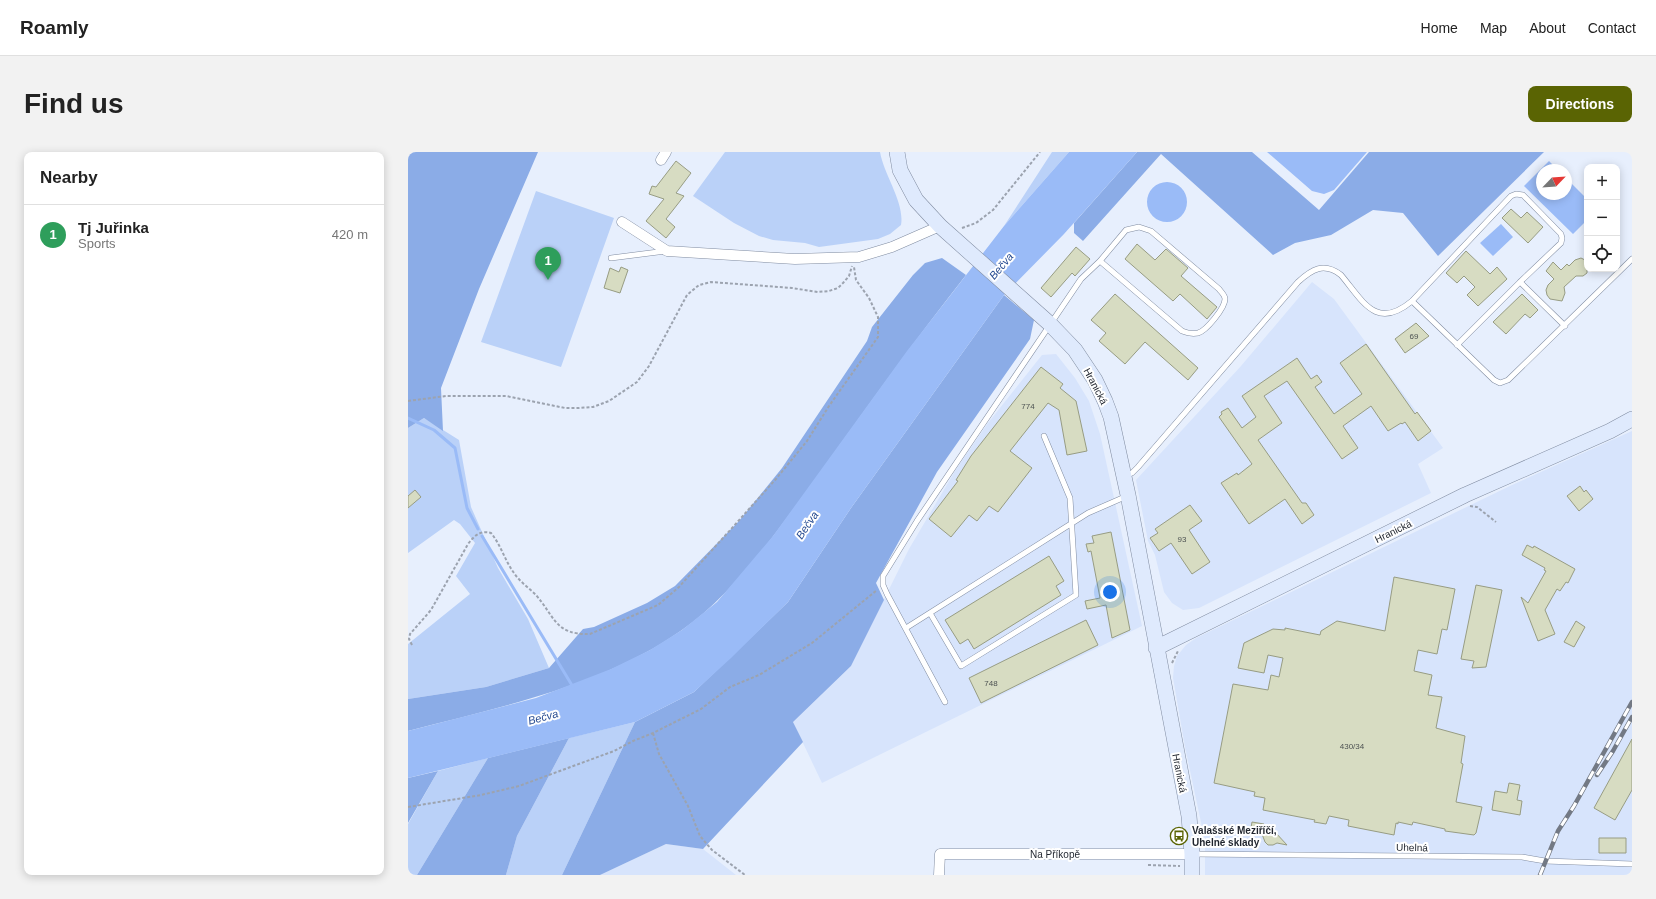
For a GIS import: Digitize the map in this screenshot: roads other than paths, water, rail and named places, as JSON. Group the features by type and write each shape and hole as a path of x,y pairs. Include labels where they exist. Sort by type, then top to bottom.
{"street":[{"name":"Hranická","path":"897,152 900,170 916,200 948,234 1050,324 1082,358 1102,393 1111,417 1128,495 1189,816 1192,875"},
{"path":"622,222 667,251 795,258 859,257 948,234"},
{"name":"Hranická","path":"1156,648 1458,498 1610,431 1632,419"},
{"name":"Na Příkopě","path":"940,875 940,854 1192,854"}],"lane":[{"path":"1124,476 1127,476 1138,467 1298,282 1308,273 1322,268 1328,268 1335,271 1341,275 1364,303 1375,312 1386,314 1393,313 1412,301 1511,196 1523,194 1561,234 1561,243 1457,345"},
{"path":"945,702 883,585 886,571 917,521 1081,279 1100,261 1126,230 1139,227 1151,231 1224,294 1225,299 1223,308 1203,331 1196,334 1182,331 1100,261"},
{"path":"611,258 667,251"},
{"path":"1412,301 1494,380 1500,383 1508,380 1632,260"},
{"path":"1520,282 1565,326"},
{"path":"930,613 961,666 1076,595 1070,498 1044,436"},
{"path":"906,628 1088,513 1128,495"},
{"name":"Uhelná","path":"1192,854 1522,857 1545,861 1632,864"}],"water":[{"name":"Bečva","path":"1069,152 1137,152 1064,234 1004,295 851,508 788,602 731,658 694,692 635,722 408,778 408,731 536,698 611,669 650,650 682,630 717,602 773,536 907,351 1004,226"},
{"path":"1267,152 1367,152 1334,190 1324,194 1312,191"},
{"path":"1536,174 1536,198 1524,186"},
{"path":"1167,182 1181,188 1187,202 1181,216 1167,222 1153,216 1147,202 1153,188"},
{"path":"1572,184 1584,196 1584,223 1573,234 1538,200 1572,200"},
{"path":"1501,224 1513,237 1493,256 1480,243"}],"waterway":[{"path":"408,418 434,430 455,448 467,508 478,529"},
{"path":"482,536 573,687"}],"railway":[{"path":"1540,875 1558,831 1574,806 1632,702"},
{"path":"1597,775 1613,751 1632,717"}],"place":[{"name":"Tj Juřinka","path":"548,280"},
{"name":"Valašské Meziříčí, Uhelné sklady","path":"1179,836"}]}
